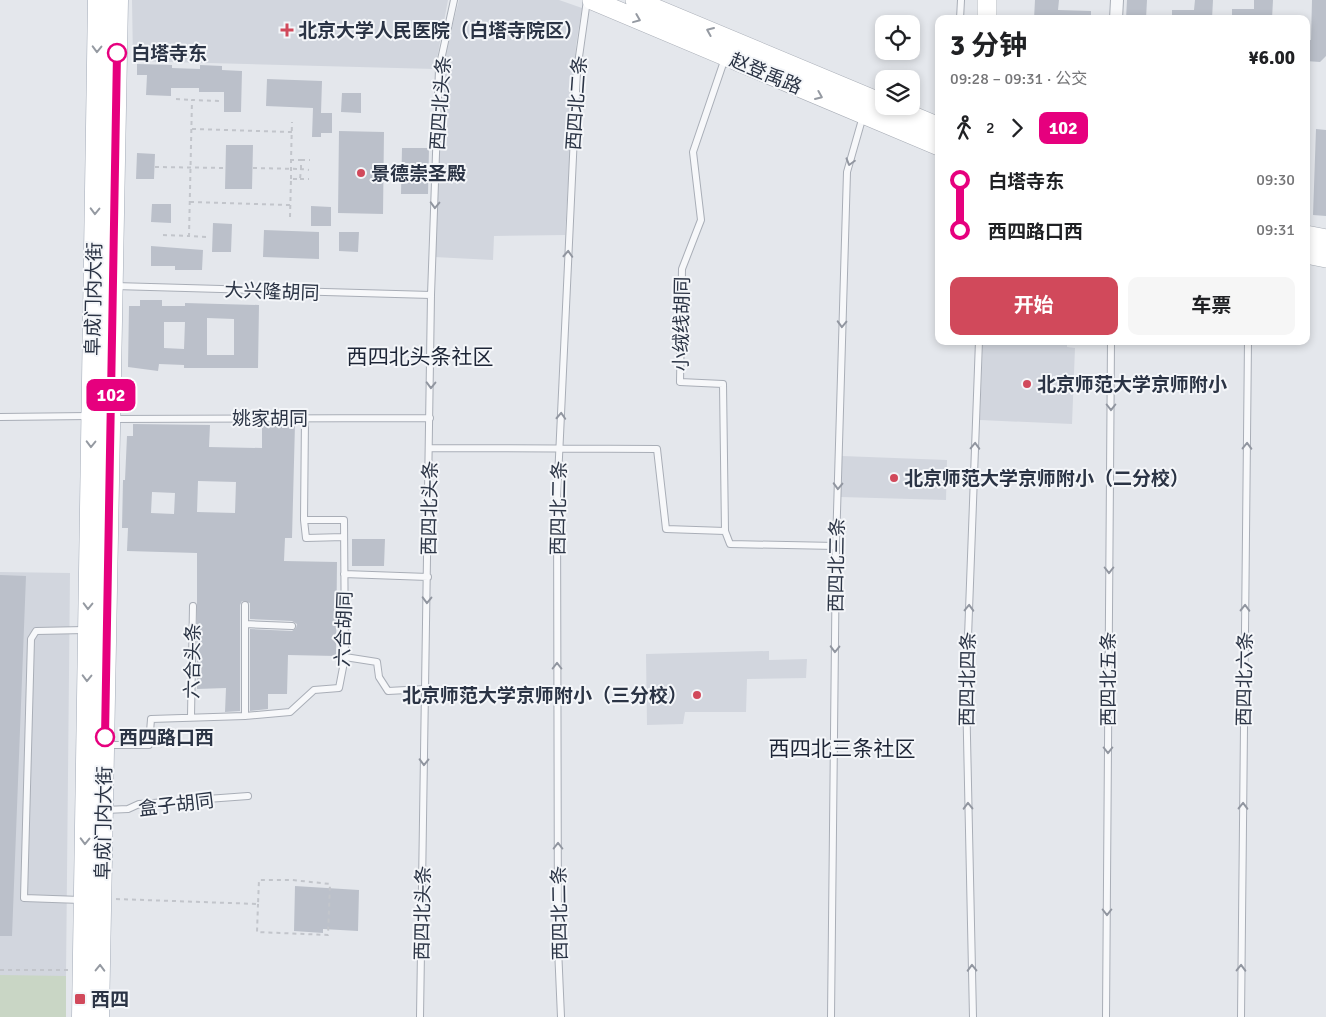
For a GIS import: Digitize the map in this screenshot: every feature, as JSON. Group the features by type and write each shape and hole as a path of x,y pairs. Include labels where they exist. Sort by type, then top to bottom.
{"main road":[{"name":"阜成门内大街","path":"98,0 101,418 93,899 99,1017"},
{"name":"阜成门内大街","path":"101,418 113,286 118,0"},
{"name":"赵登禹路","path":"592,0 935,144"},
{"name":"赵登禹路","path":"635,0 875,100"},
{"path":"987,0 988,15"},
{"path":"910,115 935,125"},
{"path":"1310,236 1326,239"},
{"path":"1310,255 1326,258"},
{"name":"阜成门内大街","path":"82,1017 83,970 103,810 104,745 97,630"}],"street":[{"path":"1116,15 1117,0"}],"lane":[{"name":"西四北头条","path":"420,1017 431,295 439,69 454,0"},
{"name":"西四北二条","path":"561,1017 558,948 557,500 577,71 587,0"},
{"path":"960,15 961,0"},
{"name":"小绒线胡同","path":"725,531 723,384 680,382 682,268 701,220 693,152 726,55"},
{"name":"西四北三条","path":"831,1017 836,546 847,172 864,115"},
{"name":"大兴隆胡同","path":"113,286 431,295"},
{"name":"西四北四条","path":"973,1017 966,691 979,345"},
{"name":"西四北五条","path":"1106,1017 1111,345"},
{"name":"西四北六条","path":"1241,1017 1248,345"},
{"name":"姚家胡同","path":"0,416 101,418 430,418"},
{"path":"305,418 304,520 306,538 344,537"},
{"path":"430,448 658,449 666,529 725,531 730,544 836,546"},
{"name":"六合胡同","path":"104,745 149,745 151,719 190,716 245,716 290,712 314,690 339,688 345,657 344,520 304,520"},
{"name":"六合胡同","path":"344,574 428,577"},
{"path":"245,716 246,605"},
{"name":"六合头条","path":"190,716 193,606"},
{"path":"245,624 292,626"},
{"path":"93,899 24,898 24,889 32,639 36,631 97,630"},
{"path":"345,657 377,662 379,677 388,692 425,689"},
{"name":"盒子胡同","path":"103,810 128,810 140,804 248,796"}],"path":[{"path":"176,99 219,101"},
{"path":"190,236 192,100"},
{"path":"290,217 292,122"},
{"path":"192,129 292,132"},
{"path":"291,160 310,160"},
{"path":"300,179 301,160"},
{"path":"155,166 226,168"},
{"path":"253,168 310,170"},
{"path":"291,179 309,179"},
{"path":"190,202 290,205"},
{"path":"163,235 206,236"},
{"path":"259,880 292,880 330,884 328,935 257,932 258,904 259,880"},
{"path":"93,899 258,904"},
{"path":"0,970 83,970"}],"shaded area":[{"name":"北京大学人民医院（白塔寺院区）","path":"132,0 448,0 435,69 133,61"},
{"path":"459,0 559,0 582,8 576,45 565,235 494,236 493,260 434,257 441,69"},
{"name":"北京师范大学京师附小","path":"983,345 1067,345 1067,347 1075,348 1072,424 980,420"},
{"name":"北京师范大学京师附小（二分校）","path":"842,456 947,460 946,500 841,497"},
{"path":"0,572 70,573 66,976 0,976"},
{"name":"北京师范大学京师附小（三分校）","path":"769,651 769,660 807,659 806,678 747,679 746,712 685,712 683,724 647,725 646,654"}],"green space":[{"path":"0,975 66,976 66,1017 0,1017"}],"building":[{"path":"1035,0 1059,0 1058,10 1091,11 1091,15 1034,15"},
{"path":"1127,0 1147,0 1146,15 1126,15"},
{"path":"1195,0 1213,0 1212,15 1172,15 1172,10 1194,10"},
{"path":"1254,0 1273,0 1272,15 1232,15 1232,9 1254,9"},
{"path":"1312,0 1326,0 1326,56 1320,62 1310,61"},
{"path":"137,64 172,65 172,68 200,69 200,65 222,66 222,70 242,71 241,112 224,112 224,92 199,92 199,88 171,88 171,96 146,95 147,75 137,75"},
{"path":"267,79 322,81 321,113 332,113 332,133 321,133 321,137 312,137 313,108 266,106"},
{"path":"342,93 361,93 361,113 341,112"},
{"path":"1316,129 1326,130 1326,216 1313,215"},
{"name":"景德崇圣殿","path":"339,131 384,132 383,214 338,213"},
{"path":"226,145 253,145 252,189 225,189"},
{"path":"402,148 429,148 428,194 401,194"},
{"path":"137,153 155,154 154,179 136,179"},
{"path":"152,204 171,204 171,223 151,222"},
{"path":"311,206 331,207 331,226 311,226"},
{"path":"213,223 232,224 231,252 212,252"},
{"path":"264,230 319,232 319,259 263,257"},
{"path":"339,232 359,232 358,252 339,251"},
{"path":"151,246 203,250 202,270 175,270 175,266 151,266"},
{"path":"140,300 162,300 162,306 185,306 185,303 259,305 258,368 184,368 184,365 159,364 158,371 128,367 129,306 140,306","holes":["207,318 234,319 234,355 207,355","164,322 185,322 184,349 164,348"]},
{"path":"133,424 210,425 209,447 262,448 262,424 295,424 292,538 285,538 284,561 337,562 336,656 288,655 287,694 268,694 268,709 250,711 250,629 292,631 296,628 297,624 292,621 250,619 250,603 242,601 240,605 240,711 225,712 226,688 197,689 197,553 127,551 128,528 122,528 123,480 125,480 127,436 133,436","holes":["198,481 236,482 235,513 197,512","152,492 175,493 174,514 151,513"]},
{"path":"352,539 385,539 384,566 352,566"},
{"path":"0,575 26,576 12,936 0,936"},
{"path":"295,886 359,890 358,931 323,929 323,933 294,931"}],"bus line":[{"name":"102","path":"105,737 117,53"}],"place":[{"name":"北京大学人民医院（白塔寺院区）","path":"287,30"},
{"name":"白塔寺东","path":"117,53"},
{"name":"景德崇圣殿","path":"361,173"},
{"name":"北京师范大学京师附小","path":"1027,384"},
{"name":"北京师范大学京师附小（二分校）","path":"894,478"},
{"name":"北京师范大学京师附小（三分校）","path":"697,695"},
{"name":"西四路口西","path":"105,737"},
{"name":"西四","path":"80,999"}],"district":[{"name":"西四北头条社区","path":"420,357"},
{"name":"西四北三条社区","path":"842,749"}]}
